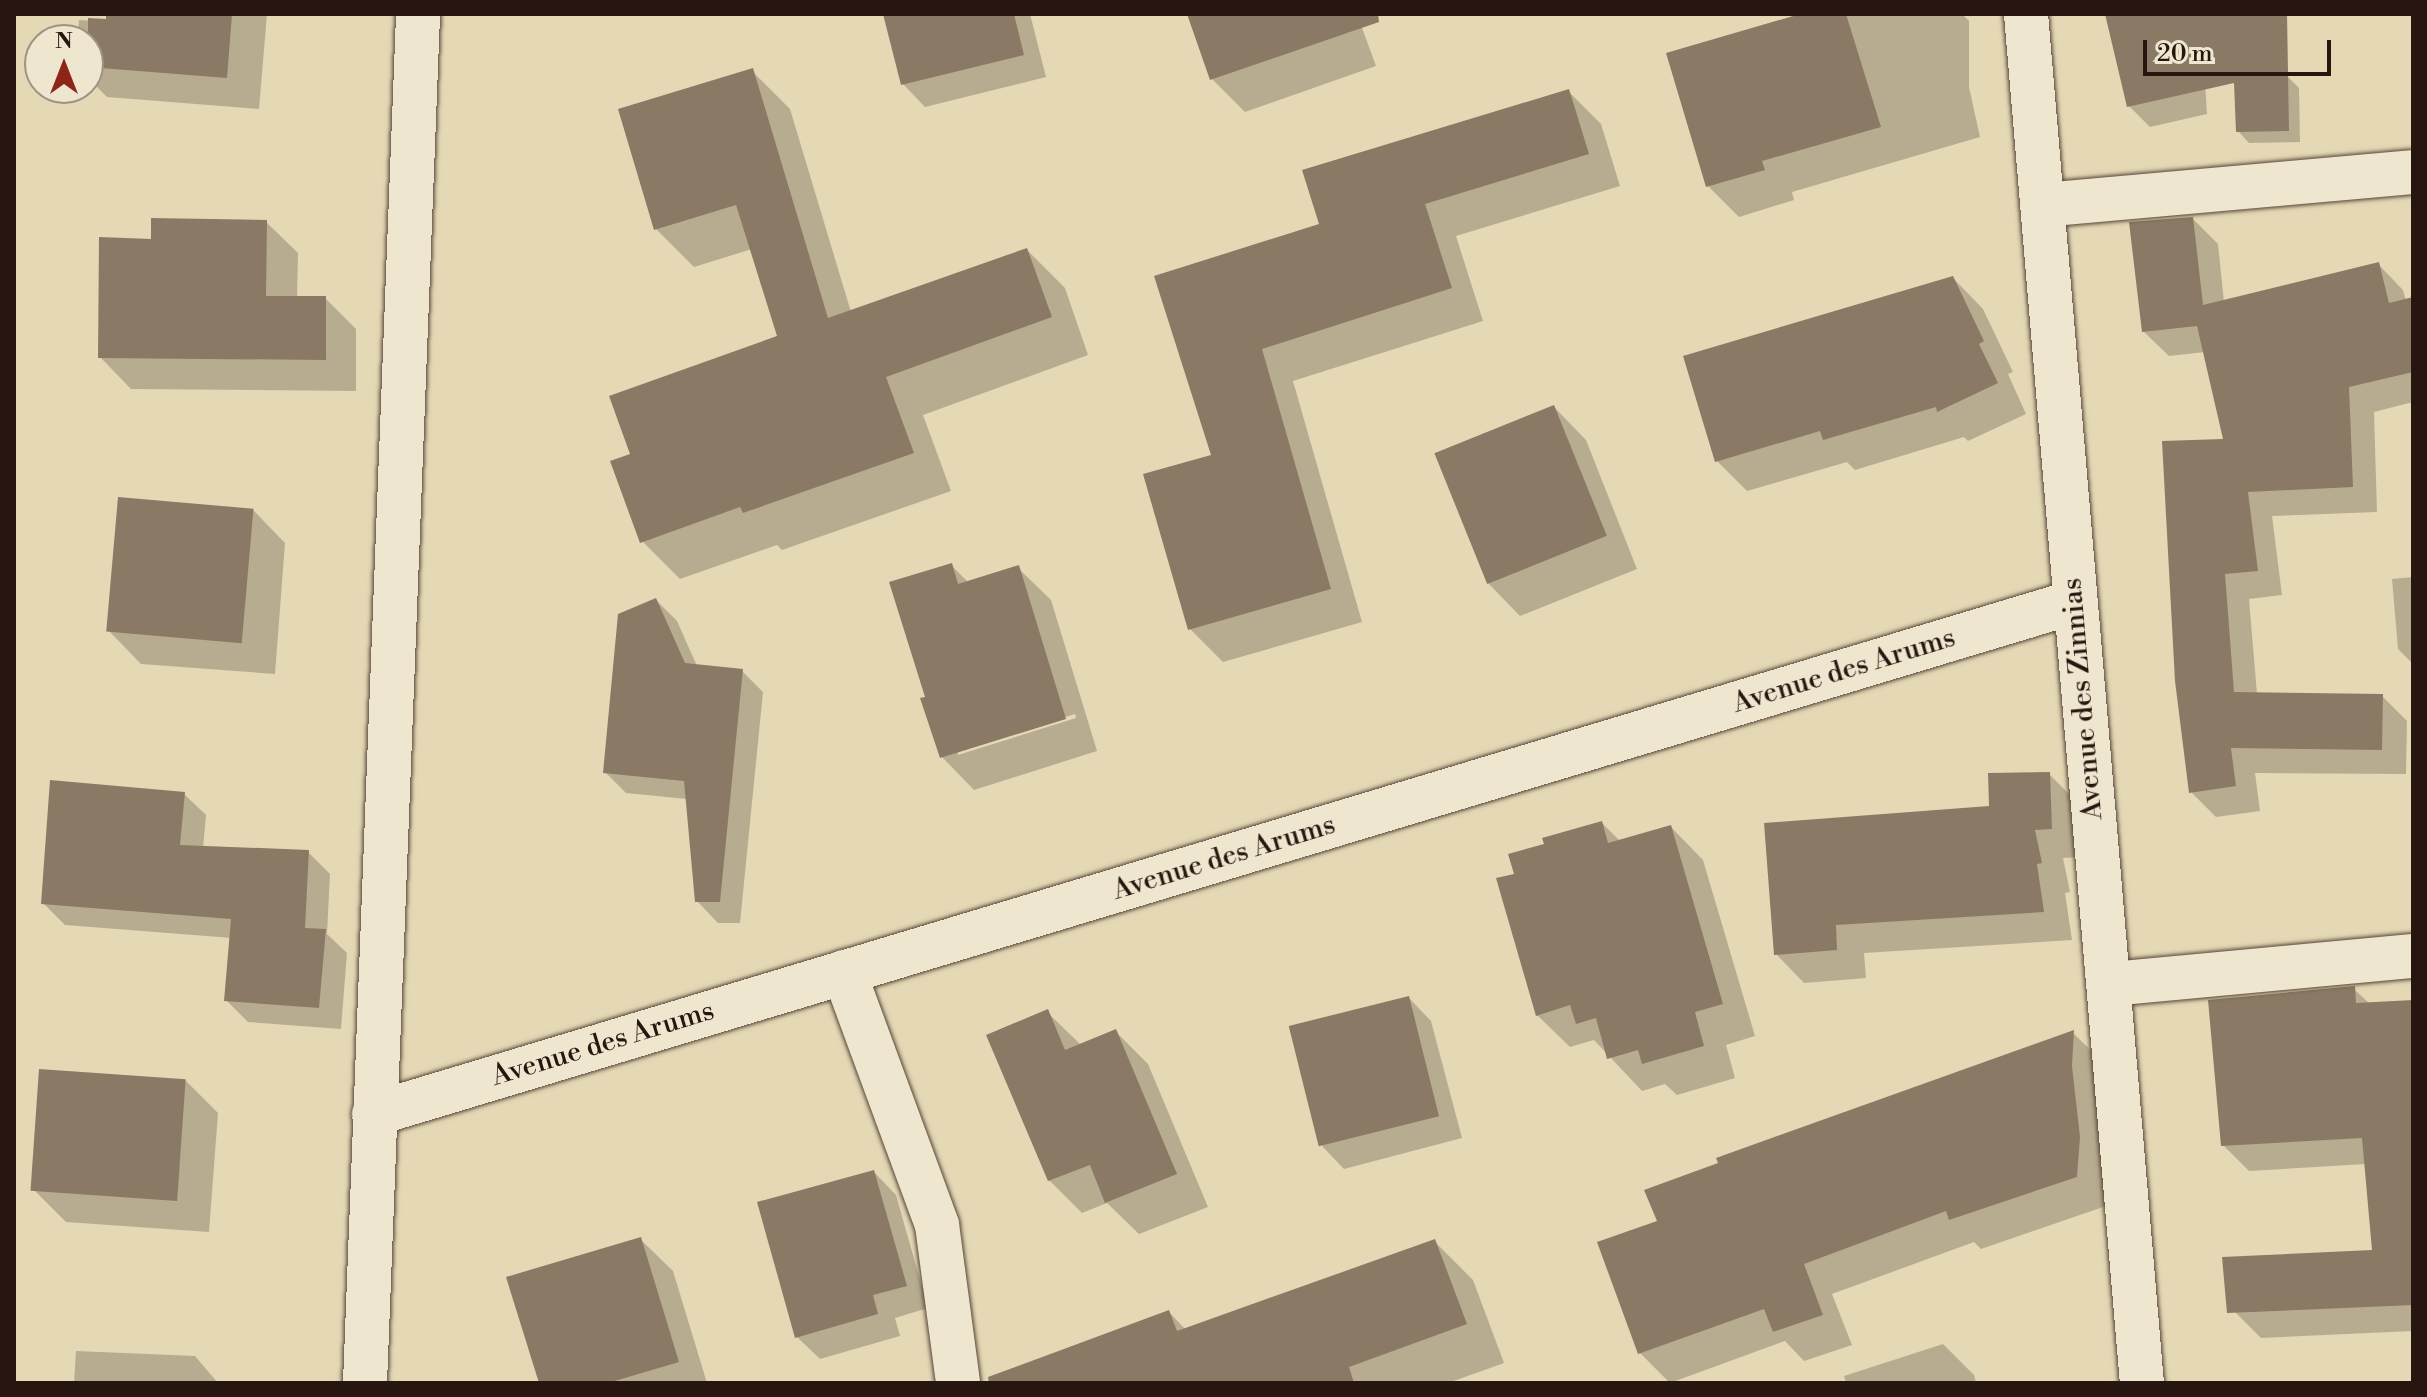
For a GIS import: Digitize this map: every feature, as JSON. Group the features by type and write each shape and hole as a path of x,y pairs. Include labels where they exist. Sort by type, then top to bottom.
{"street":[{"path":"365,1383 418,14"},
{"name":"Avenue des Zinnias","path":"2026,14 2142,1383"},
{"path":"2043,205 2413,172"},
{"name":"Avenue des Arums","path":"374,1114 2074,602"},
{"path":"2110,984 2413,956"},
{"path":"844,972 937,1225 958,1383"}],"building":[{"path":"106,14 232,14 227,78 104,68 104,24 88,24 88,18 106,19"},
{"path":"883,14 1014,14 1024,55 901,85"},
{"path":"1187,14 1378,14 1379,22 1210,80"},
{"path":"1800,14 1846,14 1881,127 1762,161 1765,170 1706,187 1666,53"},
{"path":"2105,14 2287,14 2289,131 2236,132 2234,83 2127,107"},
{"path":"753,68 828,318 1027,248 1052,317 886,377 914,453 743,513 740,507 640,543 610,461 630,454 609,396 777,336 736,205 654,230 618,109"},
{"path":"1569,89 1589,154 1425,204 1452,288 1262,349 1331,589 1188,630 1143,474 1211,455 1154,276 1319,224 1302,170"},
{"path":"2193,217 2203,305 2379,262 2389,303 2413,297 2413,372 2349,387 2353,487 2248,492 2258,571 2225,574 2234,692 2383,694 2382,750 2231,748 2236,786 2189,793 2175,681 2162,441 2223,439 2197,326 2142,332 2129,222"},
{"path":"151,218 267,220 266,296 326,296 326,360 98,358 99,237 151,239"},
{"path":"1953,276 1984,341 1979,344 1998,383 1937,412 1936,407 1823,440 1820,431 1715,462 1683,356"},
{"path":"1554,405 1607,536 1487,584 1434,453"},
{"path":"118,497 253,509 242,643 106,631"},
{"path":"952,563 958,584 1019,565 1066,719 940,758 920,698 925,697 889,582"},
{"path":"656,598 685,663 743,669 720,902 695,902 684,781 603,773 618,614"},
{"path":"2050,772 2052,829 2035,830 2042,863 2037,864 2044,912 1836,925 1837,950 1774,955 1764,823 1989,806 1988,773"},
{"path":"50,780 185,792 180,845 309,850 305,928 326,929 319,1008 224,1001 231,919 41,904"},
{"path":"1602,821 1608,843 1671,825 1723,1004 1695,1012 1704,1046 1642,1064 1638,1050 1607,1059 1596,1018 1576,1024 1570,1005 1536,1016 1496,878 1514,874 1508,854 1544,844 1542,838"},
{"path":"2355,986 2356,1003 2413,1000 2413,1305 2227,1313 2222,1257 2372,1250 2362,1138 2221,1146 2208,1000"},
{"path":"1409,996 1439,1116 1319,1146 1289,1026"},
{"path":"1048,1009 1065,1050 1116,1029 1177,1174 1105,1203 1090,1165 1048,1181 986,1035"},
{"path":"2074,1030 2072,1066 2080,1137 2077,1177 1949,1220 1946,1211 1804,1264 1823,1315 1773,1332 1764,1309 1638,1354 1597,1242 1657,1221 1644,1190 1718,1163 1716,1158"},
{"path":"39,1069 186,1079 177,1201 30,1191"},
{"path":"874,1170 907,1286 873,1295 878,1314 795,1338 757,1202"},
{"path":"641,1237 679,1362 608,1383 539,1383 506,1277"},
{"path":"1435,1239 1467,1324 1349,1367 1354,1383 989,1383 988,1377 1169,1310 1177,1331"}]}
